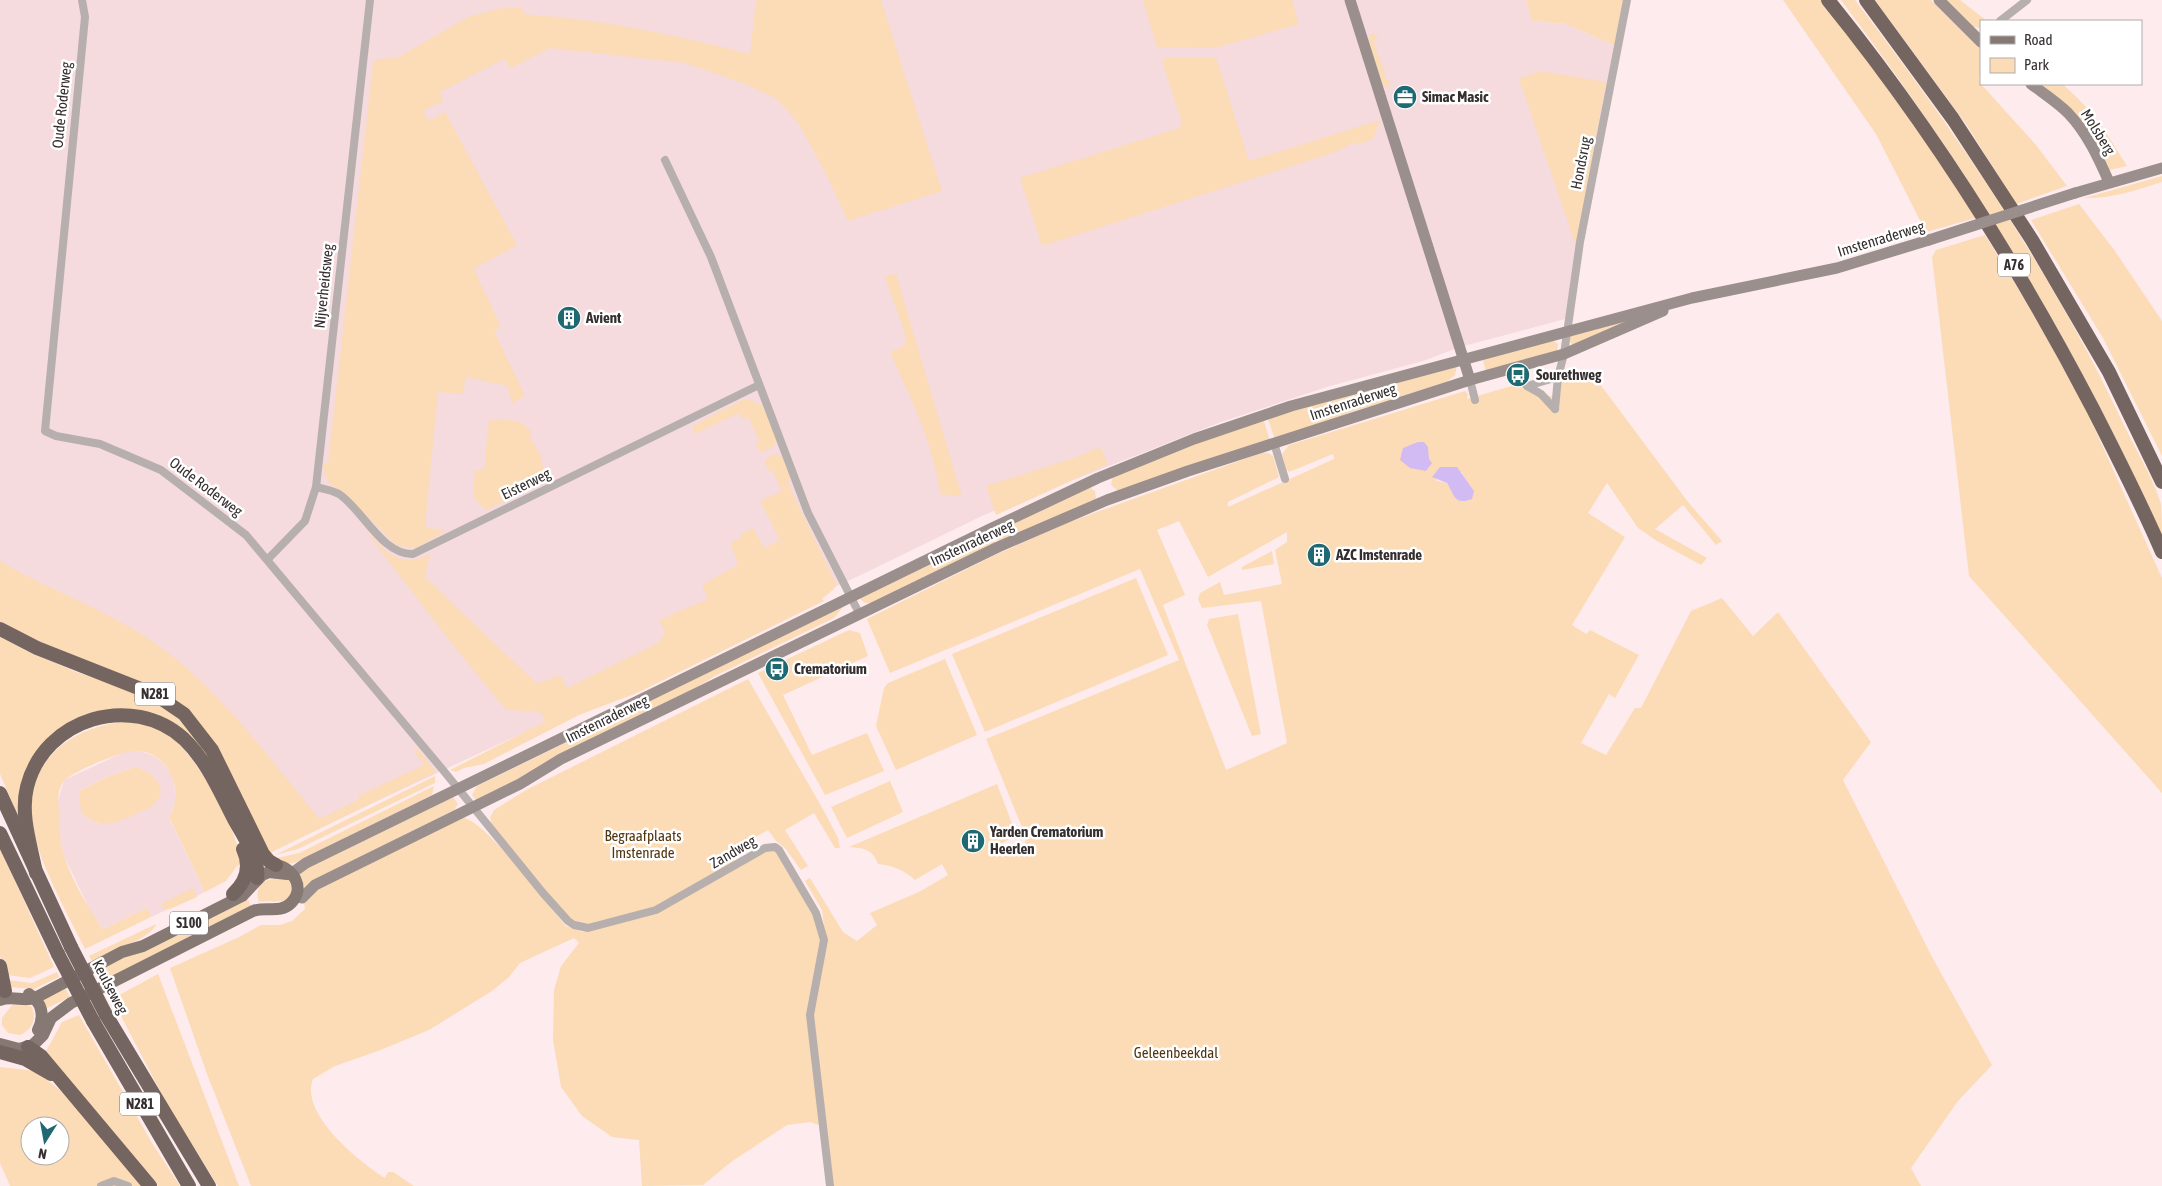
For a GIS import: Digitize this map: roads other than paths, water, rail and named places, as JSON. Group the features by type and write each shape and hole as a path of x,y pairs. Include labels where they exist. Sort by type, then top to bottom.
{"highway":[{"name":"A76","path":"1828,0 1893,86 2011,260 2068,362 2143,507 2162,552"},
{"name":"A76","path":"1866,0 1953,119 2032,240 2109,372 2162,482"},
{"name":"N281","path":"0,629 37,648 156,695 184,714 212,750 263,854 269,861 284,868"},
{"name":"N281","path":"36,873 25,808 27,788 34,769 50,745 64,734 85,722 103,716 125,714 142,716 163,725 182,738 207,768 256,864 254,882"},
{"name":"Keulseweg","path":"0,793 71,947 106,1015 209,1186"},
{"name":"Keulseweg","path":"0,833 93,1022 188,1186"},
{"name":"N281","path":"233,894 240,887 246,875 247,860 241,844 241,834"},
{"path":"0,966 3,996"},
{"name":"N281","path":"28,1047 41,1056 150,1186"},
{"name":"N281","path":"0,1052 25,1059 61,1079"}],"main road":[{"name":"S100","path":"0,1036 12,1042 27,1040 45,1022 71,1003 237,921 261,912 263,908 278,910 291,904 296,896 298,886 284,868 269,872 254,882 242,896 143,946 122,952"},
{"path":"254,882 251,896 261,912"},
{"name":"S100","path":"3,996 18,990 31,996 122,952 233,894"},
{"name":"S100","path":"261,912 275,917 287,915 296,908 302,898"},
{"path":"0,1010 5,1004 3,996"},
{"path":"31,996 41,1009 45,1022"},
{"name":"S100","path":"28,1047 40,1038 45,1022"},
{"path":"0,1044 14,1049 28,1047"}],"street":[{"name":"Oude Roderweg","path":"82,0 85,17 45,432 56,436 100,444 162,470 240,530 268,560 285,583 474,808"},
{"name":"Nijverheidsweg","path":"268,560 304,521 316,487 370,0"},
{"path":"1350,0 1464,358 1475,400"},
{"name":"Hondsrug","path":"1558,377 1527,386 1541,394 1555,409 1558,377 1564,354 1580,242 1627,0"},
{"path":"1939,0 1980,40"},
{"path":"2001,20 2027,0"},
{"name":"Molsberg","path":"2032,85 2068,113 2083,132 2099,159 2109,182"},
{"path":"664,160 711,257 808,513 858,613"},
{"name":"Imstenraderweg","path":"284,868 306,863 1089,482 1194,440 1291,406 1464,358 1692,298 1837,268 2109,182 2162,168"},
{"name":"Imstenraderweg","path":"302,898 315,885 474,808 520,784 561,759 858,613 998,547 1107,500 1274,443 1470,380 1564,354 1692,298"},
{"name":"Eisterweg","path":"316,487 332,491 348,502 396,551 414,554 759,385"},
{"path":"1274,443 1285,479"},
{"name":"Zandweg","path":"474,808 568,921 581,928 632,918 656,910 765,848 775,847 779,850 816,913 824,940 810,1015 830,1186"},
{"path":"101,1186 114,1181 128,1186"}],"place":[{"name":"Simac Masic","path":"1405,97"},
{"name":"Avient","path":"569,318"},
{"name":"Sourethweg","path":"1518,375"},
{"name":"AZC Imstenrade","path":"1319,555"},
{"name":"Crematorium","path":"777,669"},
{"name":"Yarden Crematorium Heerlen","path":"973,841"}],"park label":[{"name":"Begraafplaats Imstenrade","path":"643,844"},
{"name":"Geleenbeekdal","path":"1176,1053"}]}
